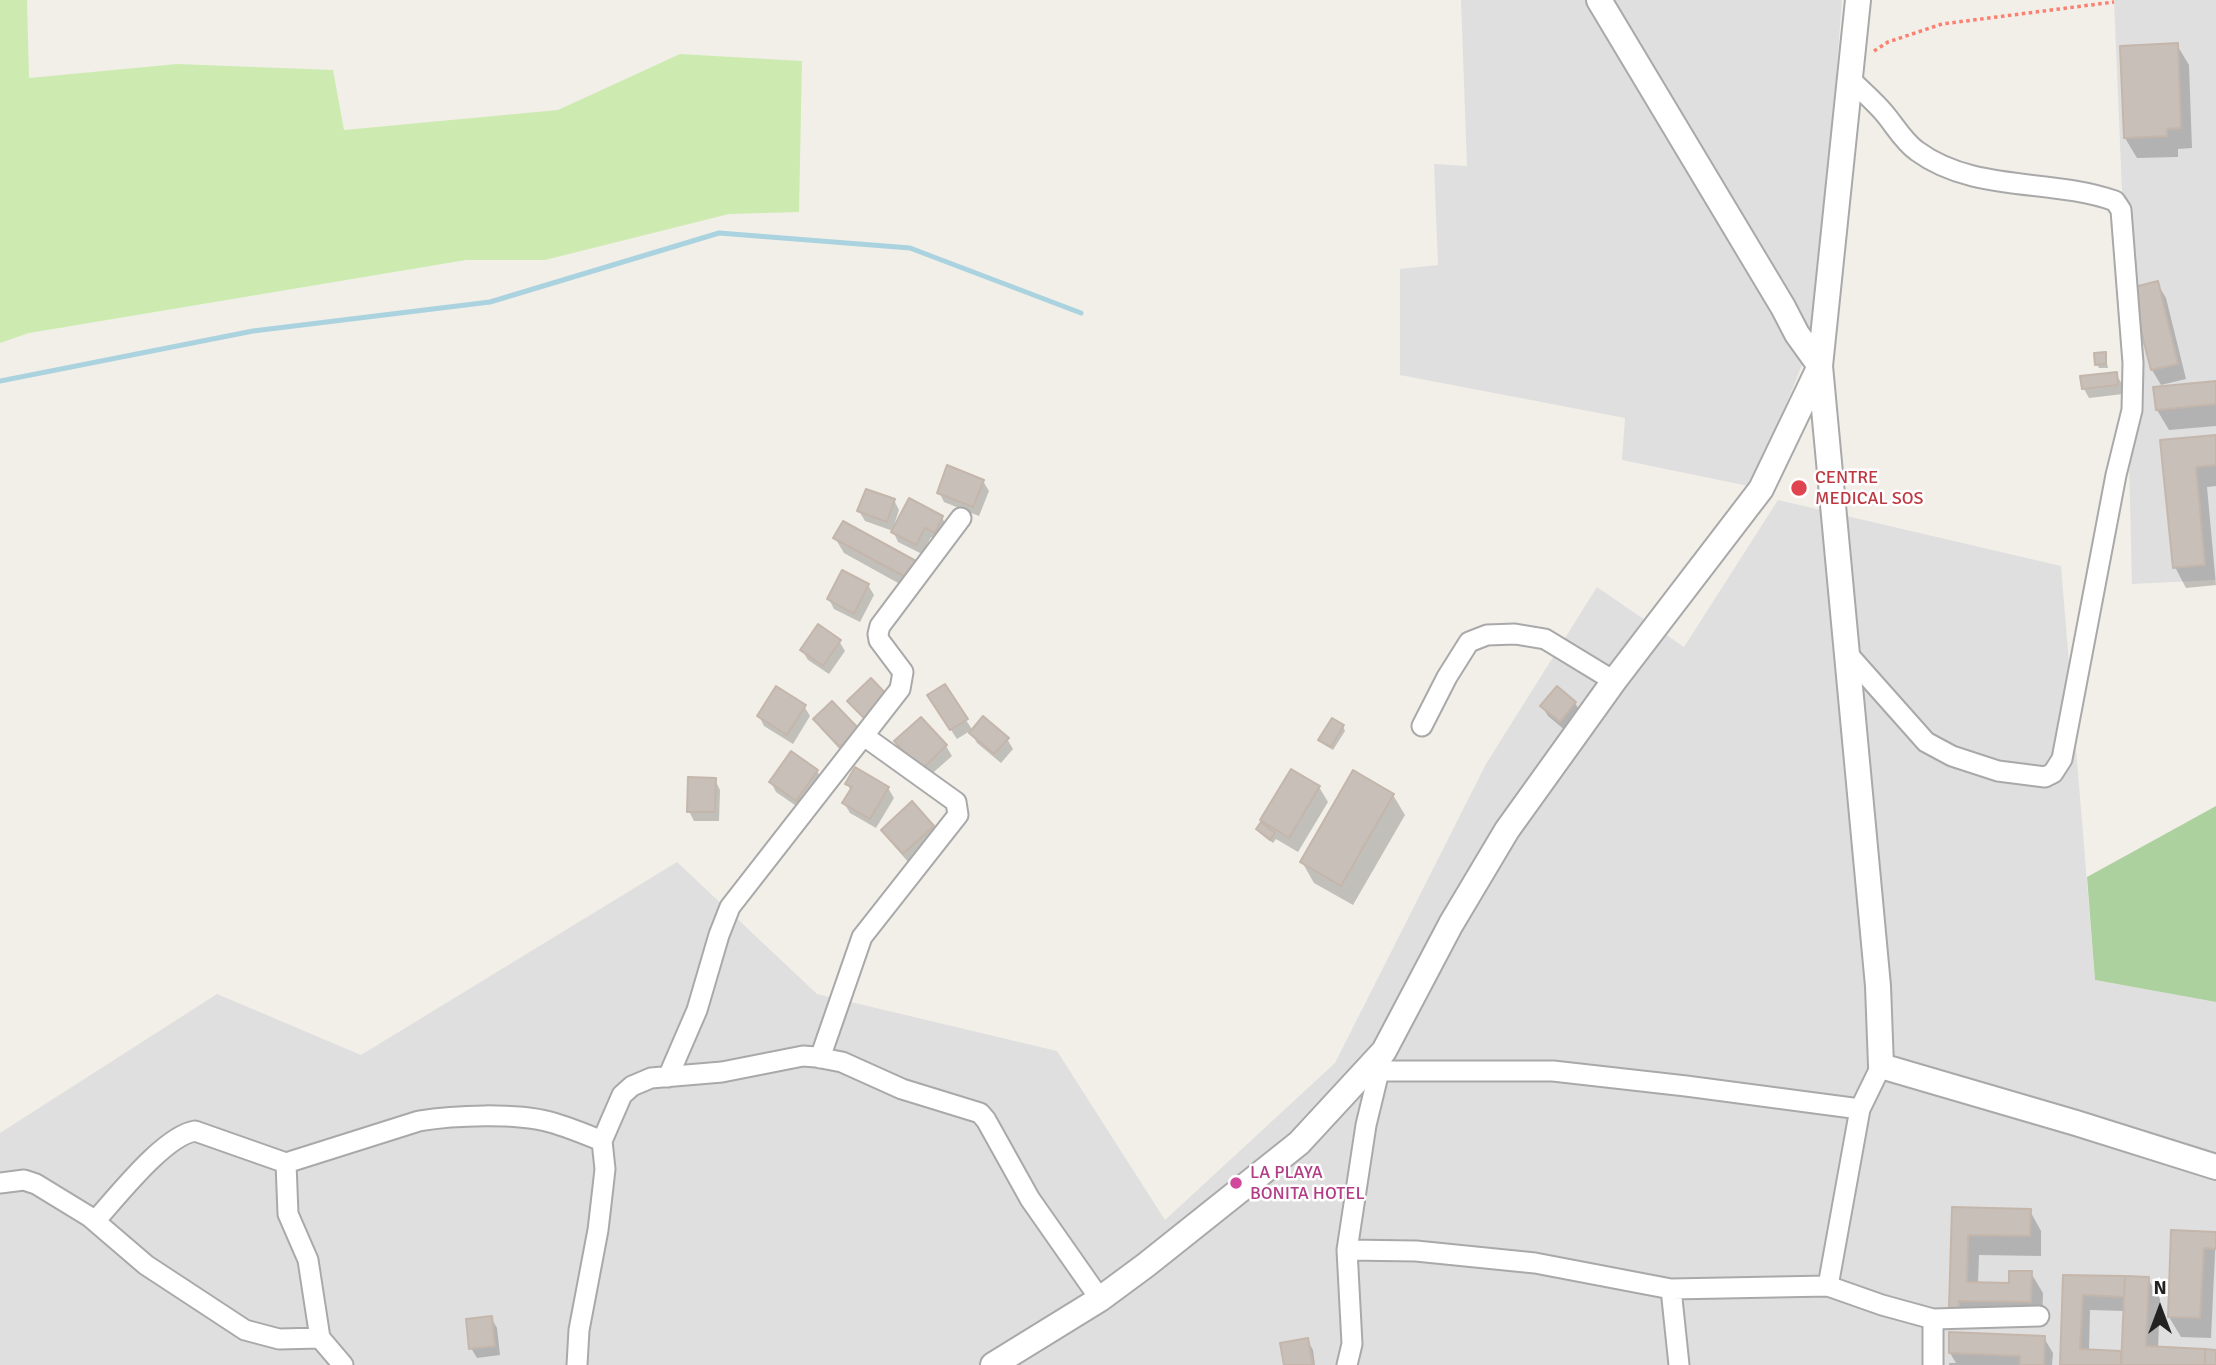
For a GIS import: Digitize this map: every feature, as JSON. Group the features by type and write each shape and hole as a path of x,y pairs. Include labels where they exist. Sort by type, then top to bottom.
{"street":[{"path":"1599,0 1797,334 1820,366"},
{"path":"1828,1286 1860,1110 1881,1066 1878,986 1820,366 1858,0"},
{"path":"1846,652 1926,742 1952,756 1998,771 2045,777 2053,774 2062,760 2116,475 2131,420 2133,363 2121,210 2115,201 2088,193 1995,181 1931,160 1914,150 1851,74"},
{"path":"1347,1365 1352,1344 1347,1250 1366,1125 1382,1061 1451,924 1507,830 1614,681 1761,489 1820,366"},
{"path":"668,1077 697,1010 730,907 893,700 903,680 903,672 879,640 880,626 961,518"},
{"path":"1422,726 1447,677 1469,642 1488,635 1515,634 1545,639 1614,681"},
{"path":"820,1058 862,937 958,815 956,802 864,736"},
{"path":"577,1365 579,1330 603,1188 605,1169 602,1140 622,1095 632,1086 651,1078 722,1072 803,1056 842,1062 902,1089 980,1113 986,1119 1030,1199 1100,1299"},
{"path":"993,1365 1100,1299 1146,1265 1299,1143 1382,1061 1564,1072 1860,1110"},
{"path":"1881,1066 2216,1167"},
{"path":"94,1221 169,1142 187,1132 195,1131 286,1163 419,1121 440,1118 532,1119 602,1140"},
{"path":"286,1163 288,1214 308,1260 320,1338 343,1365"},
{"path":"0,1182 24,1180 36,1184 94,1221 146,1265 244,1330 279,1339 320,1338"},
{"path":"1347,1250 1416,1251 1535,1263 1671,1289 1828,1286 1933,1319 2039,1316"},
{"path":"1671,1289 1679,1365"},
{"path":"1933,1319 1933,1365"},
{"path":"1352,1344 1361,1365"}],"path":[{"path":"1851,74 1888,42 1942,24 2113,2"}],"shaded area":[{"path":"1461,0 1842,0 1817,327 1753,487 1622,460 1625,418 1400,375 1400,269 1438,265 1434,164 1467,166"},
{"path":"2114,0 2216,0 2216,580 2132,584 2123,215"},
{"path":"1778,500 2061,566 2095,980 2216,1002 2216,1365 0,1365 0,1133 217,994 361,1055 677,862 817,994 1057,1051 1165,1220 1335,1063 1486,764 1597,587 1684,647"}],"green space":[{"path":"0,0 27,0 29,78 177,64 333,70 344,130 558,110 680,54 802,61 799,212 729,214 545,260 466,260 29,333 0,343"},
{"path":"2216,806 2216,1002 2095,980 2087,877"}],"building":[{"path":"2178,43 2181,128 2167,129 2167,136 2124,138 2120,46"},
{"path":"2158,281 2178,364 2151,370 2130,288"},
{"path":"2106,352 2106,364 2095,365 2094,353"},
{"path":"2117,372 2118,385 2082,389 2080,376"},
{"path":"2216,381 2216,404 2156,410 2153,387"},
{"path":"2216,435 2216,465 2196,467 2205,565 2173,568 2160,440"},
{"path":"947,465 984,480 973,507 937,493"},
{"path":"866,489 895,499 887,522 857,511"},
{"path":"909,498 943,516 935,533 925,528 916,545 891,532"},
{"path":"843,521 916,561 907,578 833,538"},
{"path":"842,570 869,584 854,614 827,599"},
{"path":"818,624 841,640 823,666 800,650"},
{"path":"871,678 890,698 866,720 847,701"},
{"path":"945,684 968,719 950,730 927,695"},
{"path":"776,686 806,705 787,735 757,716"},
{"path":"1557,686 1576,702 1560,722 1540,706"},
{"path":"832,701 859,729 840,747 813,719"},
{"path":"983,716 1009,738 994,754 969,733"},
{"path":"921,717 947,745 921,770 894,741"},
{"path":"1332,718 1344,725 1331,747 1318,740"},
{"path":"791,751 818,770 796,801 769,782"},
{"path":"855,767 889,787 870,819 842,803 852,787 845,784"},
{"path":"1291,769 1320,786 1289,838 1260,820"},
{"path":"1353,770 1394,794 1341,886 1300,862"},
{"path":"688,777 716,778 715,812 687,812"},
{"path":"912,801 934,826 903,854 881,830"},
{"path":"1261,822 1275,833 1270,840 1256,829"},
{"path":"1952,1207 2031,1209 2030,1236 1968,1235 1967,1282 2009,1283 2009,1271 2032,1271 2031,1302 1959,1301 1959,1309 1949,1308"},
{"path":"2171,1230 2216,1232 2216,1249 2204,1248 2200,1318 2168,1317"},
{"path":"2063,1275 2125,1276 2124,1297 2083,1295 2080,1349 2121,1351 2121,1365 2060,1365"},
{"path":"2125,1276 2149,1277 2146,1346 2205,1349 2205,1365 2121,1365"},
{"path":"492,1316 495,1346 469,1349 466,1319"},
{"path":"1949,1332 2045,1336 2044,1365 2020,1365 2020,1356 1949,1353"},
{"path":"1308,1338 1313,1365 1284,1365 1280,1343"},
{"path":"2205,1349 2216,1350 2216,1365 2205,1365"}],"waterway":[{"path":"0,381 253,331 490,302 719,233 910,248 1081,313"}],"place":[{"name":"CENTRE MEDICAL SOS","path":"1799,488"},
{"name":"LA PLAYA BONITA HOTEL","path":"1236,1183"}]}
